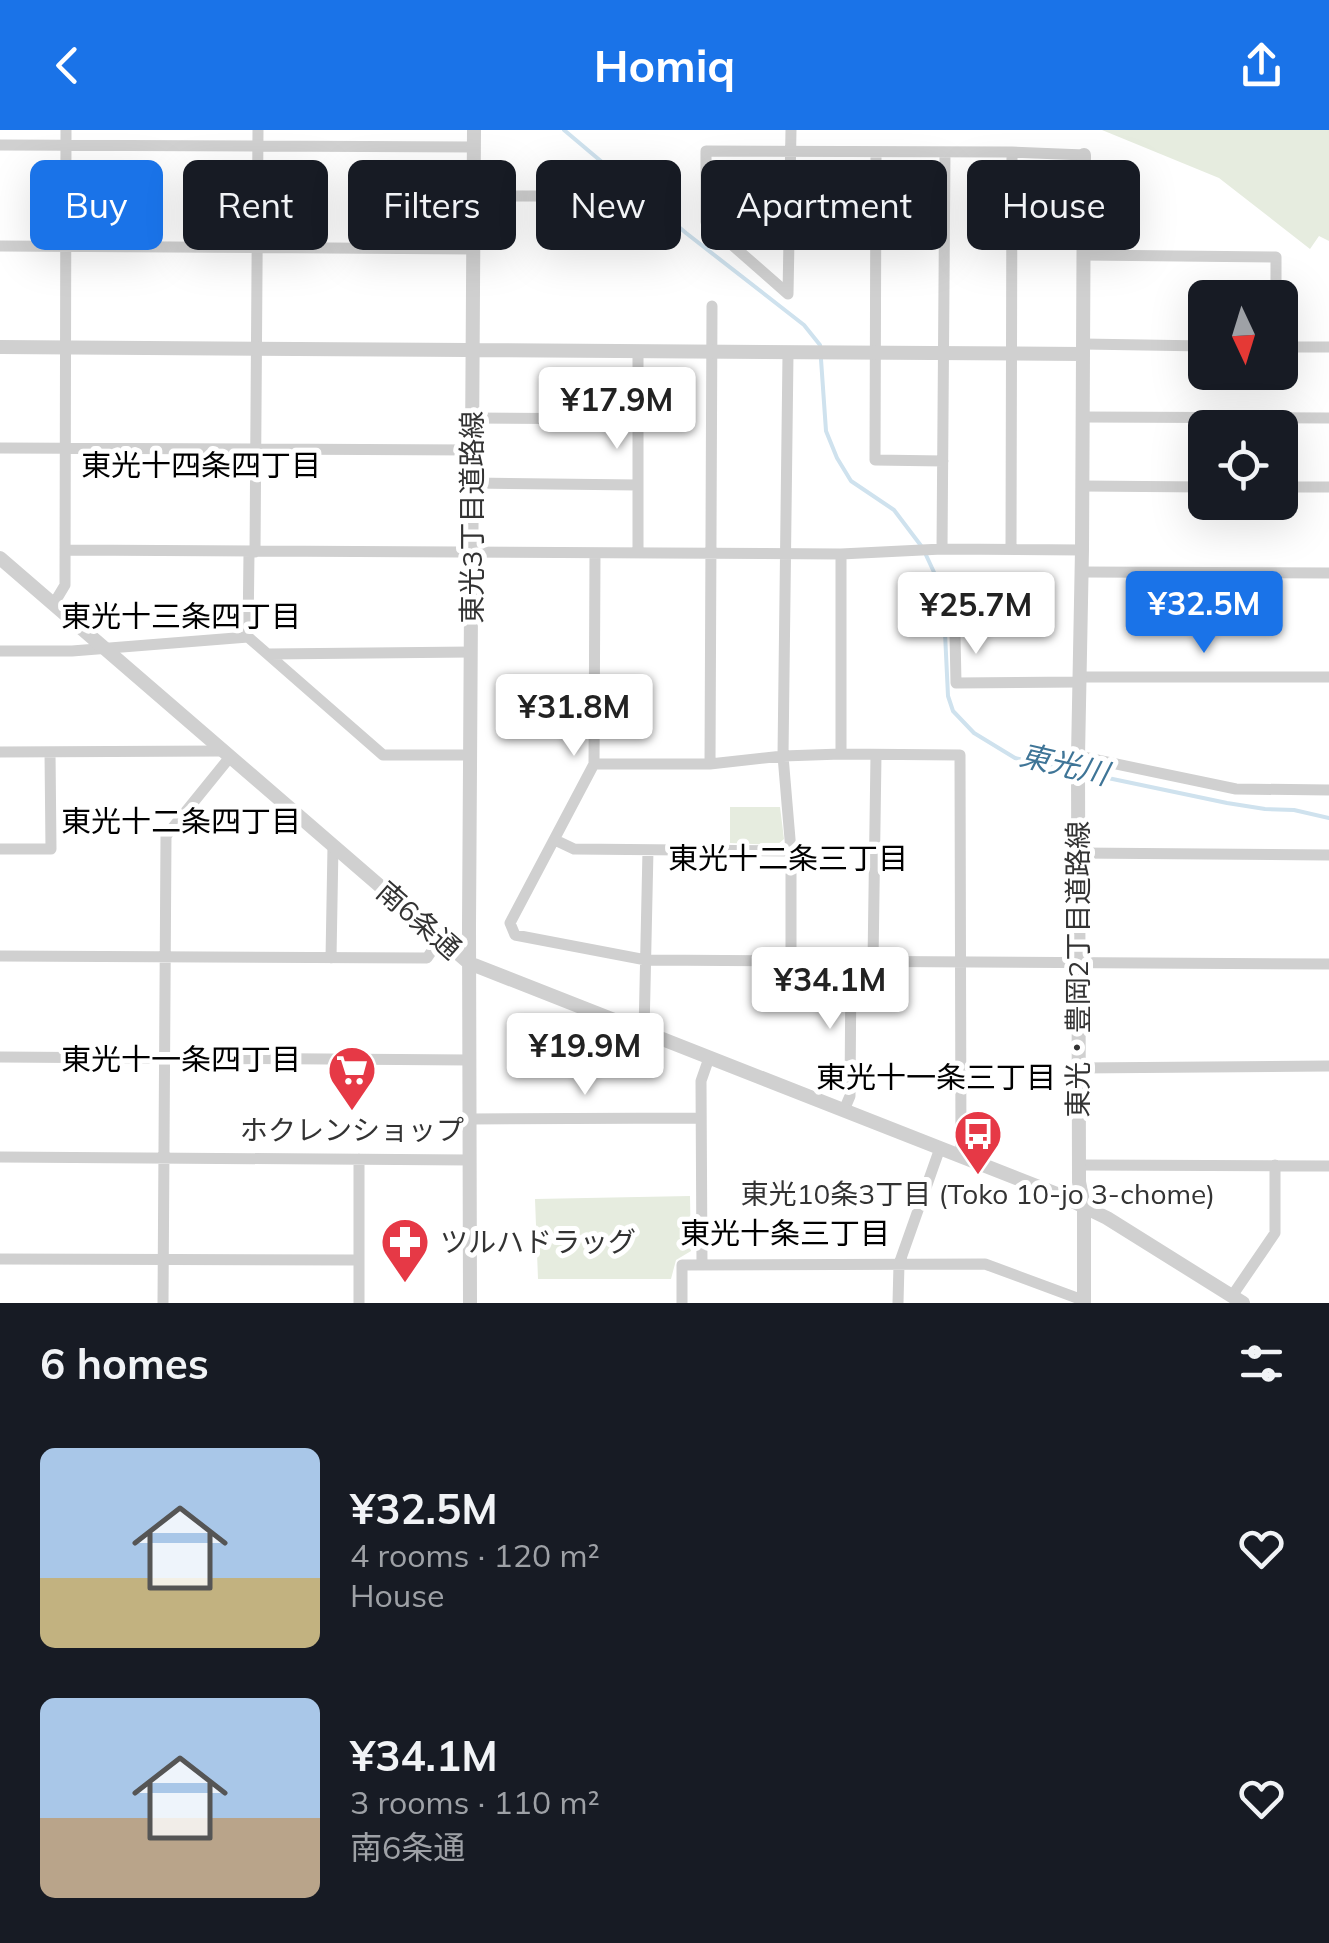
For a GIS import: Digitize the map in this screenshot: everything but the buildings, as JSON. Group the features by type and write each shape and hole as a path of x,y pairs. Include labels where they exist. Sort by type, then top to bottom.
{"street":[{"path":"66,130 66,160"},
{"path":"258,130 258,160"},
{"name":"東光3丁目道路線","path":"474,130 474,160"},
{"path":"791,130 791,150 788,294 706,222 706,151 791,150 1012,152 1084,155"},
{"path":"0,145 474,147"},
{"path":"876,152 874,460 943,461"},
{"path":"937,549 943,461 945,152"},
{"path":"1011,550 1012,152"},
{"name":"東光・豊岡2丁目道路線","path":"1084,155 1077,962 1084,1302"},
{"path":"0,246 30,246"},
{"path":"54,604 65,585 66,250"},
{"path":"248,637 256,450 257,250"},
{"name":"東光3丁目道路線","path":"470,1303 474,250"},
{"path":"1084,255 1276,258 1276,280"},
{"path":"710,764 712,306"},
{"path":"0,347 1012,354 1188,346"},
{"path":"1298,347 1329,347"},
{"path":"638,351 638,553"},
{"path":"791,961 791,851 783,756 785,554 794,354"},
{"path":"1084,417 1329,418"},
{"path":"472,418 637,419"},
{"path":"0,448 473,450"},
{"path":"473,483 637,484"},
{"path":"1083,486 1188,487"},
{"path":"1298,487 1329,487"},
{"path":"66,550 711,554 1082,550"},
{"path":"595,553 594,764 510,923 515,935 646,960 1329,964"},
{"path":"840,754 841,554"},
{"name":"南6条通","path":"0,558 469,963 1084,1206 1237,1299"},
{"path":"1082,572 1329,573"},
{"path":"905,588 954,588 956,683 1329,677"},
{"path":"0,651 72,651 248,637 383,756 471,756"},
{"path":"269,654 471,652"},
{"path":"0,752 226,754"},
{"path":"0,849 51,848 50,752"},
{"path":"163,1303 166,836 226,754"},
{"path":"594,764 710,764 840,754 960,755 961,1156"},
{"path":"873,962 876,755"},
{"path":"1078,767 1236,789 1329,790"},
{"path":"555,840 574,849 791,851"},
{"path":"331,958 333,846"},
{"path":"644,1032 648,850"},
{"path":"1078,853 1329,855"},
{"path":"0,956 427,958 440,939"},
{"path":"844,1110 850,1096 850,962"},
{"path":"0,1057 470,1060"},
{"path":"702,1265 701,1081 709,1058"},
{"path":"1078,1068 1329,1066"},
{"path":"470,1119 701,1118"},
{"path":"898,1303 899,1264 940,1148"},
{"path":"0,1157 470,1160"},
{"path":"358,1158 359,1303"},
{"path":"1080,1164 1329,1166"},
{"path":"1237,1299 1276,1232 1276,1165"},
{"path":"0,1258 359,1260"},
{"path":"682,1303 682,1265 899,1264 985,1264 1084,1302"}],"shaded area":[{"path":"1102,130 1329,130 1329,241 1319,236 1310,249 1219,178"},
{"path":"730,807 780,807 784,839 777,845 730,843"},
{"path":"690,1196 691,1251 676,1260 671,1279 538,1279 535,1199"}],"waterway":[{"name":"東光川","path":"564,130 686,233 804,325 820,345 826,431 837,458 851,481 894,510 922,547"},
{"name":"東光川","path":"926,555 939,583"},
{"name":"東光川","path":"943,591 948,696 953,711 974,733 1015,758 1075,771"},
{"name":"東光川","path":"1084,773 1227,803 1329,818"}],"place":[{"name":"ホクレンショップ","path":"352,1112"},
{"name":"東光10条3丁目 (Toko 10-jo 3-chome)","path":"978,1176"},
{"name":"ツルハドラッグ","path":"405,1284"}],"district":[{"name":"東光十四条四丁目","path":"201,466"},
{"name":"東光十三条四丁目","path":"181,617"},
{"name":"東光十二条四丁目","path":"181,822"},
{"name":"東光十二条三丁目","path":"788,859"},
{"name":"東光十一条四丁目","path":"181,1060"},
{"name":"東光十一条三丁目","path":"936,1078"},
{"name":"東光十条三丁目","path":"785,1234"}]}
